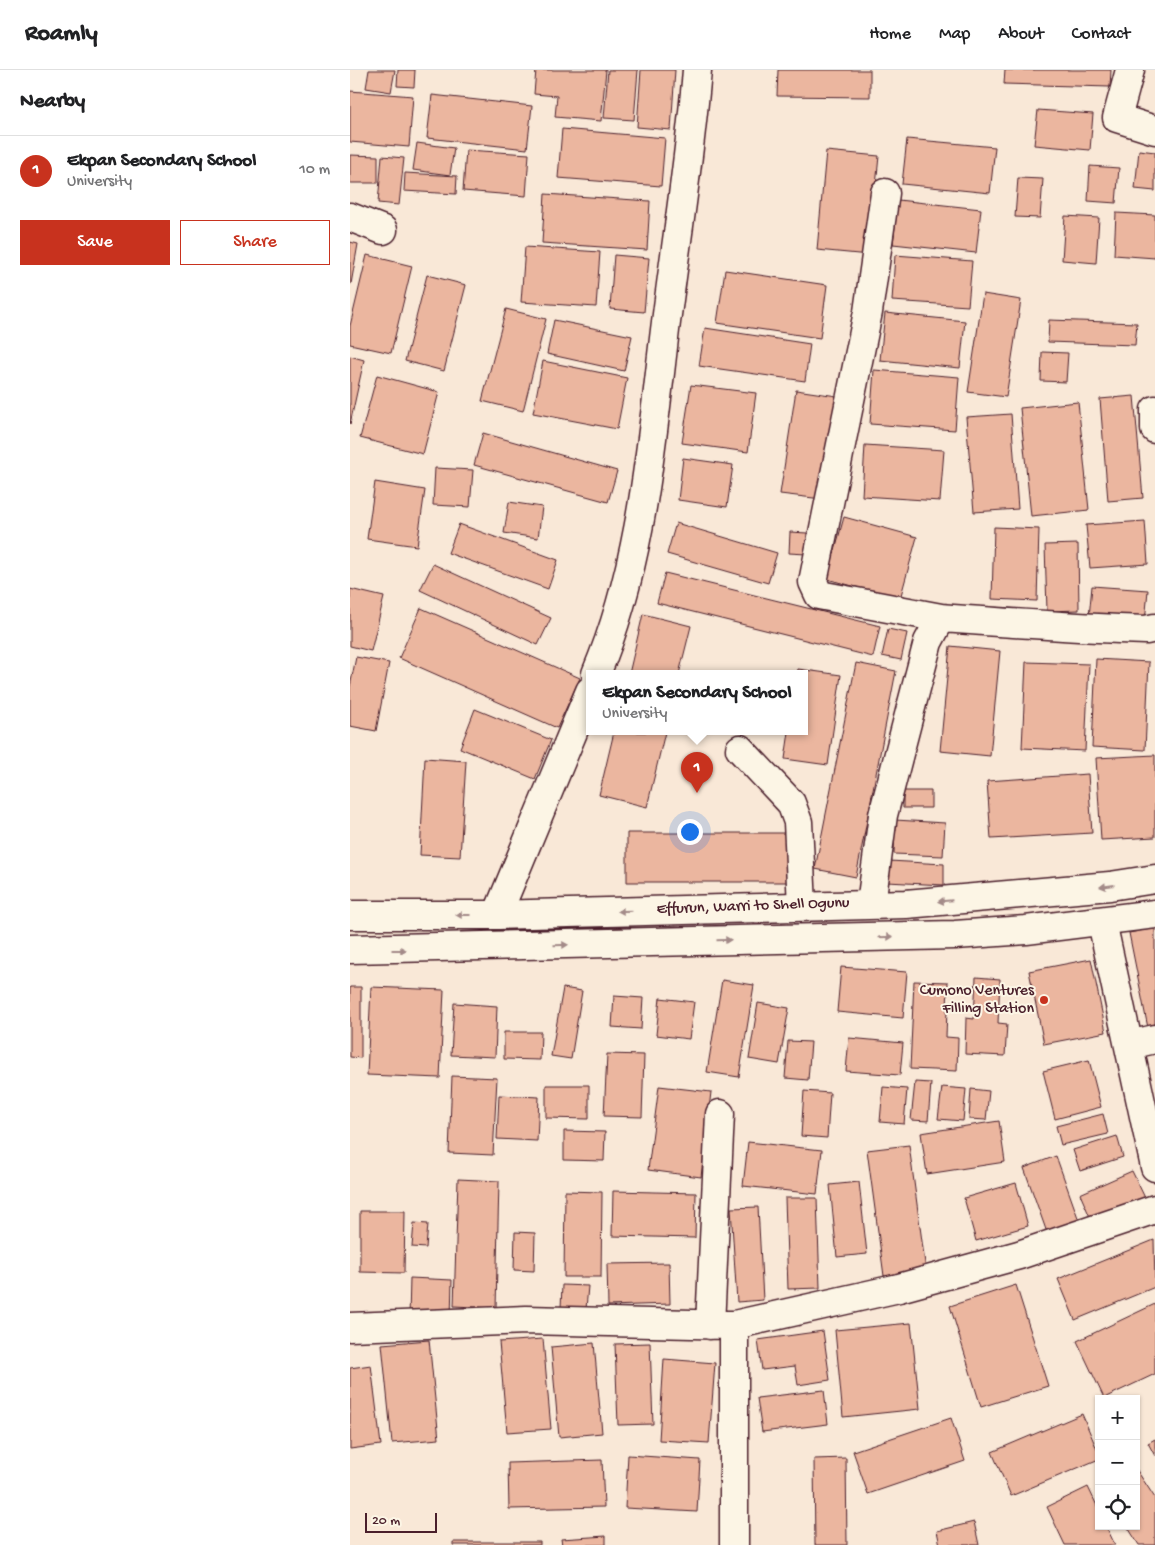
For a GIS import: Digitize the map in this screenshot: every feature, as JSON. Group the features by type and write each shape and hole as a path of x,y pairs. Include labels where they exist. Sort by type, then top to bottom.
{"street":[{"path":"598,670 607,649 636,550 658,390 697,70"},
{"path":"1130,70 1117,118 1155,130"},
{"path":"885,192 868,312 813,582 819,595 941,618 1058,627 1146,630 1155,628"},
{"path":"350,217 383,230"},
{"path":"1155,410 1155,429"},
{"path":"871,904 883,816 928,642 941,618"},
{"path":"497,914 586,701"},
{"path":"740,749 791,803 798,822 802,906"},
{"name":"Effurun, Warri to Shell Ogunu","path":"350,915 497,914 906,904 1110,886 1155,879"},
{"name":"Effurun, Warri to Shell Ogunu","path":"350,949 954,935 1102,922 1155,914"},
{"path":"1102,922 1142,1042 1155,1167"},
{"path":"720,1114 722,1325 734,1545"},
{"path":"350,1327 526,1320 722,1325 899,1288 1019,1255 1155,1209"}],"building":[{"path":"369,70 395,70 391,92 366,88"},
{"path":"398,70 415,70 414,87 397,86"},
{"path":"536,70 606,70 601,121 555,117 557,96 534,94"},
{"path":"608,70 638,70 634,120 604,118"},
{"path":"641,70 675,70 671,130 637,127"},
{"path":"778,70 870,70 870,97 777,96"},
{"path":"1005,70 1111,70 1110,87 1004,84"},
{"path":"350,91 413,96 409,147 350,142"},
{"path":"432,95 532,106 527,149 427,138"},
{"path":"1038,110 1093,114 1090,150 1034,145"},
{"path":"562,129 665,138 661,186 558,178"},
{"path":"907,139 995,147 990,193 902,184"},
{"path":"417,143 454,148 450,175 413,170"},
{"path":"466,150 529,154 526,196 463,191"},
{"path":"1139,150 1155,152 1155,191 1135,189"},
{"path":"826,151 879,156 869,255 817,250"},
{"path":"350,155 378,156 378,183 350,183"},
{"path":"382,156 404,158 399,205 378,203"},
{"path":"1090,166 1119,168 1116,203 1088,201"},
{"path":"405,173 457,176 456,194 404,191"},
{"path":"1018,178 1043,179 1040,218 1015,217"},
{"path":"545,194 650,201 647,250 542,243"},
{"path":"898,200 981,209 976,253 893,244"},
{"path":"1116,213 1155,215 1155,258 1114,255"},
{"path":"1065,216 1099,218 1096,263 1062,260"},
{"path":"350,242 358,244 351,284 350,284"},
{"path":"525,247 600,252 596,307 521,302"},
{"path":"367,255 412,266 391,353 350,344 350,326"},
{"path":"614,255 649,258 644,312 610,309"},
{"path":"895,255 972,261 968,306 892,301"},
{"path":"725,270 827,285 820,338 717,323"},
{"path":"427,275 466,285 444,371 405,361"},
{"path":"983,294 1021,300 1006,397 968,392"},
{"path":"506,309 546,319 523,411 482,401"},
{"path":"885,313 965,321 960,368 880,360"},
{"path":"554,320 632,336 624,371 547,354"},
{"path":"1049,320 1137,323 1135,345 1048,342"},
{"path":"705,328 810,344 805,381 699,366"},
{"path":"1042,352 1068,353 1066,382 1041,381"},
{"path":"350,356 364,360 350,424"},
{"path":"543,361 627,378 617,429 533,413"},
{"path":"874,370 959,377 955,430 870,424"},
{"path":"377,375 439,392 423,454 360,438"},
{"path":"691,385 756,393 748,452 682,443"},
{"path":"796,390 837,396 822,499 780,494"},
{"path":"1134,396 1143,498 1108,501 1100,399"},
{"path":"1078,402 1089,510 1031,516 1020,408"},
{"path":"1011,414 1018,509 974,512 966,417"},
{"path":"483,433 617,471 608,502 474,465"},
{"path":"865,445 944,450 940,501 862,496"},
{"path":"683,458 733,465 727,507 678,500"},
{"path":"435,468 473,470 470,507 433,505"},
{"path":"375,482 425,490 417,546 367,539"},
{"path":"509,502 542,507 538,538 504,533"},
{"path":"844,517 917,537 900,599 827,579"},
{"path":"1145,521 1148,564 1090,568 1086,525"},
{"path":"676,523 777,553 768,583 667,554"},
{"path":"459,524 558,560 548,589 448,553"},
{"path":"994,527 1039,529 1037,601 992,599"},
{"path":"790,532 807,533 806,554 789,553"},
{"path":"1078,544 1079,610 1047,611 1045,545"},
{"path":"433,564 551,618 538,645 420,590"},
{"path":"665,573 880,626 873,657 657,603"},
{"path":"1092,586 1148,590 1145,622 1089,617"},
{"path":"350,589 384,597 371,651 350,646"},
{"path":"421,608 580,678 557,728 399,658"},
{"path":"643,614 691,626 680,670 630,670"},
{"path":"888,629 907,633 901,660 882,656"},
{"path":"950,646 1000,651 990,756 940,751"},
{"path":"356,657 389,663 376,731 350,726 350,687"},
{"path":"1096,659 1149,662 1145,750 1092,747"},
{"path":"1026,662 1089,664 1085,751 1022,748"},
{"path":"856,663 896,671 856,877 815,869"},
{"path":"808,670 841,675 828,765 785,759 789,735 808,735"},
{"path":"475,709 551,740 535,779 460,748"},
{"path":"613,735 664,735 647,807 599,795"},
{"path":"1155,755 1155,837 1101,840 1096,758"},
{"path":"425,758 466,761 460,857 420,855"},
{"path":"1088,774 1092,833 991,839 987,781"},
{"path":"903,791 931,791 931,808 903,808"},
{"path":"895,820 945,823 943,856 894,854"},
{"path":"627,833 789,833 789,882 627,882"},
{"path":"889,861 944,864 944,885 887,882"},
{"path":"1155,928 1155,1026 1148,1028 1129,933"},
{"path":"1091,959 1106,1032 1044,1044 1029,971"},
{"path":"841,967 907,972 903,1018 837,1012"},
{"path":"976,977 1000,979 998,1023 1007,1024 1005,1056 965,1054 966,1018 974,1019"},
{"path":"722,980 754,985 739,1077 707,1072"},
{"path":"914,981 948,982 946,1037 958,1038 957,1071 910,1069"},
{"path":"350,987 361,987 361,1058 350,1057"},
{"path":"371,987 444,990 440,1078 367,1075"},
{"path":"563,988 582,991 571,1059 551,1056"},
{"path":"614,996 643,998 641,1029 612,1027"},
{"path":"660,998 694,1002 689,1039 656,1035"},
{"path":"454,1003 497,1006 495,1057 451,1055"},
{"path":"758,1003 789,1008 779,1064 749,1059"},
{"path":"504,1032 541,1032 540,1060 504,1059"},
{"path":"849,1038 903,1043 900,1075 846,1071"},
{"path":"788,1041 811,1042 808,1080 785,1078"},
{"path":"607,1054 644,1055 642,1117 604,1116"},
{"path":"1089,1060 1101,1107 1055,1119 1043,1071"},
{"path":"452,1076 497,1078 493,1155 449,1153"},
{"path":"915,1082 931,1083 928,1121 911,1120"},
{"path":"546,1085 589,1085 589,1119 546,1118"},
{"path":"659,1086 711,1092 701,1177 648,1170"},
{"path":"883,1087 907,1089 904,1124 880,1122"},
{"path":"942,1087 966,1089 963,1121 938,1119"},
{"path":"971,1089 989,1091 986,1120 969,1119"},
{"path":"804,1091 830,1093 827,1138 801,1136"},
{"path":"499,1095 539,1097 537,1141 497,1139"},
{"path":"1103,1114 1108,1134 1061,1145 1056,1126"},
{"path":"999,1121 1005,1162 927,1174 921,1133"},
{"path":"564,1131 605,1132 604,1161 564,1160"},
{"path":"1117,1136 1123,1157 1080,1171 1073,1150"},
{"path":"748,1142 822,1150 817,1194 743,1186"},
{"path":"909,1145 926,1271 884,1276 867,1150"},
{"path":"1056,1156 1082,1229 1050,1241 1024,1168"},
{"path":"1132,1171 1147,1202 1094,1226 1080,1194"},
{"path":"458,1179 499,1181 496,1308 454,1306"},
{"path":"859,1182 867,1254 837,1257 830,1185"},
{"path":"1016,1183 1028,1226 976,1241 964,1198"},
{"path":"565,1191 602,1192 601,1277 564,1277"},
{"path":"613,1191 696,1193 695,1238 612,1236"},
{"path":"785,1198 817,1198 820,1288 788,1289"},
{"path":"758,1207 763,1300 737,1302 731,1208"},
{"path":"360,1211 405,1211 404,1273 360,1272"},
{"path":"414,1223 428,1224 426,1248 412,1247"},
{"path":"515,1232 535,1233 534,1271 514,1270"},
{"path":"1154,1240 1155,1287 1075,1320 1058,1279"},
{"path":"669,1263 670,1304 608,1306 607,1264"},
{"path":"410,1278 452,1280 451,1319 409,1318"},
{"path":"562,1285 588,1286 586,1309 561,1308"},
{"path":"1016,1285 1048,1386 981,1407 950,1306"},
{"path":"1155,1304 1155,1374 1110,1395 1103,1395 1077,1341"},
{"path":"911,1323 920,1409 843,1417 835,1330"},
{"path":"823,1331 830,1380 798,1385 795,1366 762,1370 758,1340"},
{"path":"543,1339 551,1429 507,1432 499,1342"},
{"path":"429,1340 439,1439 392,1443 382,1344"},
{"path":"594,1343 602,1433 559,1437 551,1347"},
{"path":"650,1343 653,1424 618,1425 615,1344"},
{"path":"664,1359 715,1363 709,1443 659,1440"},
{"path":"371,1365 381,1445 350,1449 350,1368"},
{"path":"824,1390 828,1424 762,1432 757,1398"},
{"path":"1082,1414 1095,1445 1095,1461 1011,1496 992,1452"},
{"path":"951,1418 965,1461 868,1494 853,1451"},
{"path":"1155,1439 1155,1456 1148,1443"},
{"path":"628,1455 700,1460 697,1512 625,1508"},
{"path":"846,1458 847,1545 815,1545 814,1459"},
{"path":"602,1460 604,1507 509,1509 508,1463"},
{"path":"1140,1475 1155,1498 1155,1545 1139,1545 1130,1530 1140,1530"},
{"path":"1088,1487 1095,1502 1095,1530 1108,1530 1115,1545 1065,1545 1047,1507"},
{"path":"974,1522 979,1545 940,1545 937,1531"},
{"path":"606,1536 606,1545 562,1545 561,1539"},
{"path":"453,1542 540,1542 540,1545 453,1545"}],"place":[{"name":"Ekpan Secondary School","path":"697,793"},
{"name":"Cumono Ventures Filling Station","path":"1044,1000"}]}
